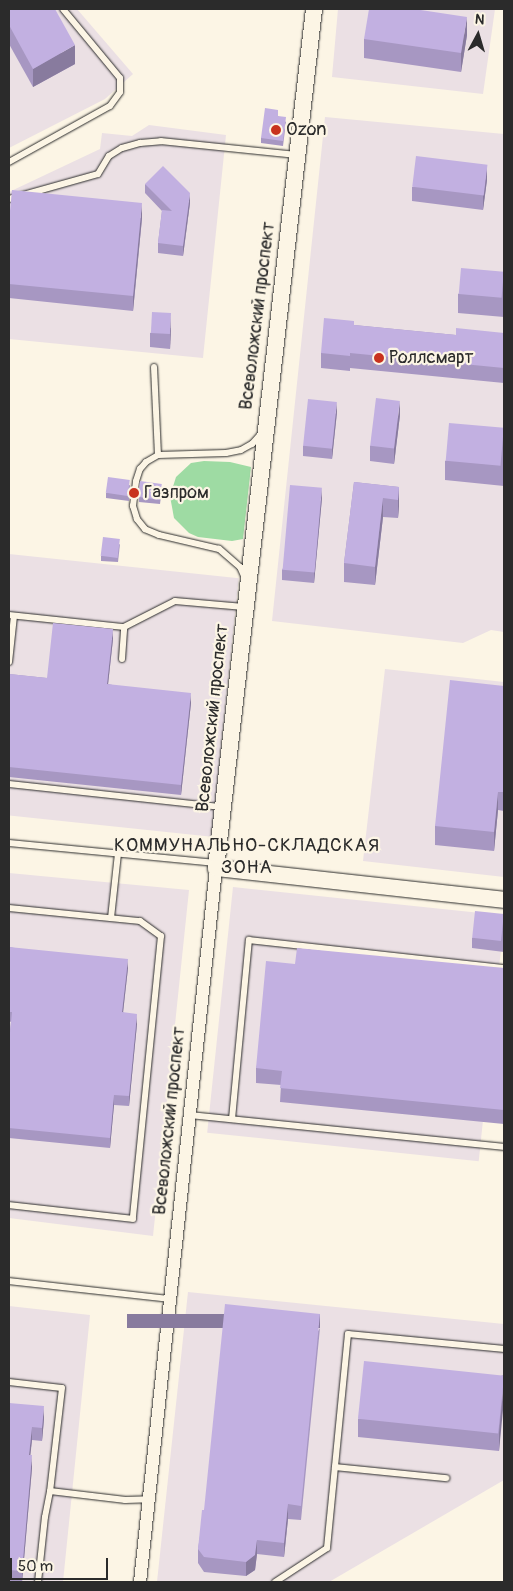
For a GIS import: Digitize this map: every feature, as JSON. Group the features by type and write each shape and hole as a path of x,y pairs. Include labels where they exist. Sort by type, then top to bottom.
{"street":[{"name":"Всеволожский проспект","path":"140,1582 245,607 314,9"},
{"path":"217,865 504,900"}],"lane":[{"path":"9,162 110,106 120,92 120,78 64,9"},
{"path":"9,199 98,174 109,156 122,148 140,143 161,142 298,155"},
{"path":"154,367 158,455"},
{"path":"248,583 240,567 219,549 159,535 145,529 137,520 133,506 136,481 140,469 146,462 158,455 226,453 241,450 252,444 265,430"},
{"path":"9,662 12,615 124,627 175,601 245,607"},
{"path":"122,658 124,627"},
{"path":"9,784 223,807"},
{"path":"9,843 217,865"},
{"path":"111,918 118,854"},
{"path":"9,908 140,921 161,936 133,1219 9,1205"},
{"path":"232,1119 249,940 504,968"},
{"path":"190,1115 504,1147"},
{"path":"9,1281 171,1299"},
{"path":"275,1582 327,1548 348,1334 504,1349"},
{"path":"9,1382 62,1388 50,1491 44,1517 38,1582"},
{"path":"335,1467 446,1478"},
{"path":"50,1491 125,1500 149,1500"}],"shaded area":[{"path":"9,9 77,9 133,74 105,99 9,148"},
{"path":"338,9 495,9 483,94 332,77"},
{"path":"325,117 504,134 504,632 491,630 463,643 272,621"},
{"path":"149,125 226,135 203,358 9,339 9,192 100,149 102,133 132,136"},
{"path":"9,554 239,578 212,837 9,815"},
{"path":"385,669 504,682 504,877 363,861"},
{"path":"9,873 189,890 153,1236 9,1218"},
{"path":"233,887 504,915 479,1161 207,1133"},
{"path":"188,1292 504,1324 504,1480 329,1582 157,1582"},
{"path":"9,1306 90,1315 63,1582 9,1582"}],"green space":[{"path":"204,461 230,462 251,467 243,539 232,541 198,537 189,533 174,518 170,496 176,477 191,463"}],"building":[{"path":"9,9 55,9 75,45 33,69 9,25"},
{"path":"369,9 414,9 467,17 461,53 364,39"},
{"path":"265,108 278,110 278,116 286,117 283,141 261,138"},
{"path":"416,156 487,165 484,196 412,187"},
{"path":"163,166 190,193 183,246 158,243 162,210 172,211 145,184"},
{"path":"12,190 142,203 133,296 9,284 9,221"},
{"path":"461,268 504,272 502,298 459,294"},
{"path":"152,312 171,313 170,334 151,333"},
{"path":"324,318 354,321 354,325 456,335 456,328 504,333 504,368 350,353 350,356 321,353"},
{"path":"376,398 400,401 394,449 370,446"},
{"path":"308,399 337,402 332,449 303,446"},
{"path":"449,423 504,428 500,466 446,461"},
{"path":"108,477 130,480 128,496 106,493"},
{"path":"140,481 162,484 160,500 138,497"},
{"path":"354,482 399,487 398,500 383,498 375,567 344,563"},
{"path":"290,485 322,488 314,572 283,570"},
{"path":"103,537 120,539 118,558 101,556"},
{"path":"53,623 113,629 107,684 191,693 181,785 9,767 9,674 47,678"},
{"path":"450,680 504,686 504,792 498,792 494,832 435,826"},
{"path":"475,911 504,914 501,941 472,938"},
{"path":"9,947 128,959 122,1012 137,1014 129,1096 114,1095 110,1138 9,1128 9,1042 12,1012 9,1012"},
{"path":"297,948 504,968 504,1110 280,1088 282,1071 256,1068 266,961 295,964"},
{"path":"225,1304 320,1314 301,1506 288,1504 284,1543 257,1540 255,1555 246,1562 204,1557 198,1549 202,1510 204,1510"},
{"path":"364,1361 504,1376 498,1433 358,1419"},
{"path":"9,1403 44,1406 42,1428 32,1427 29,1455 32,1455 22,1571 9,1570"}],"place":[{"name":"Ozon","path":"276,130"},
{"name":"Роллсмарт","path":"379,358"},
{"name":"Газпром","path":"134,493"}],"district":[{"name":"КОММУНАЛЬНО-СКЛАДСКАЯ ЗОНА","path":"247,857"}]}
